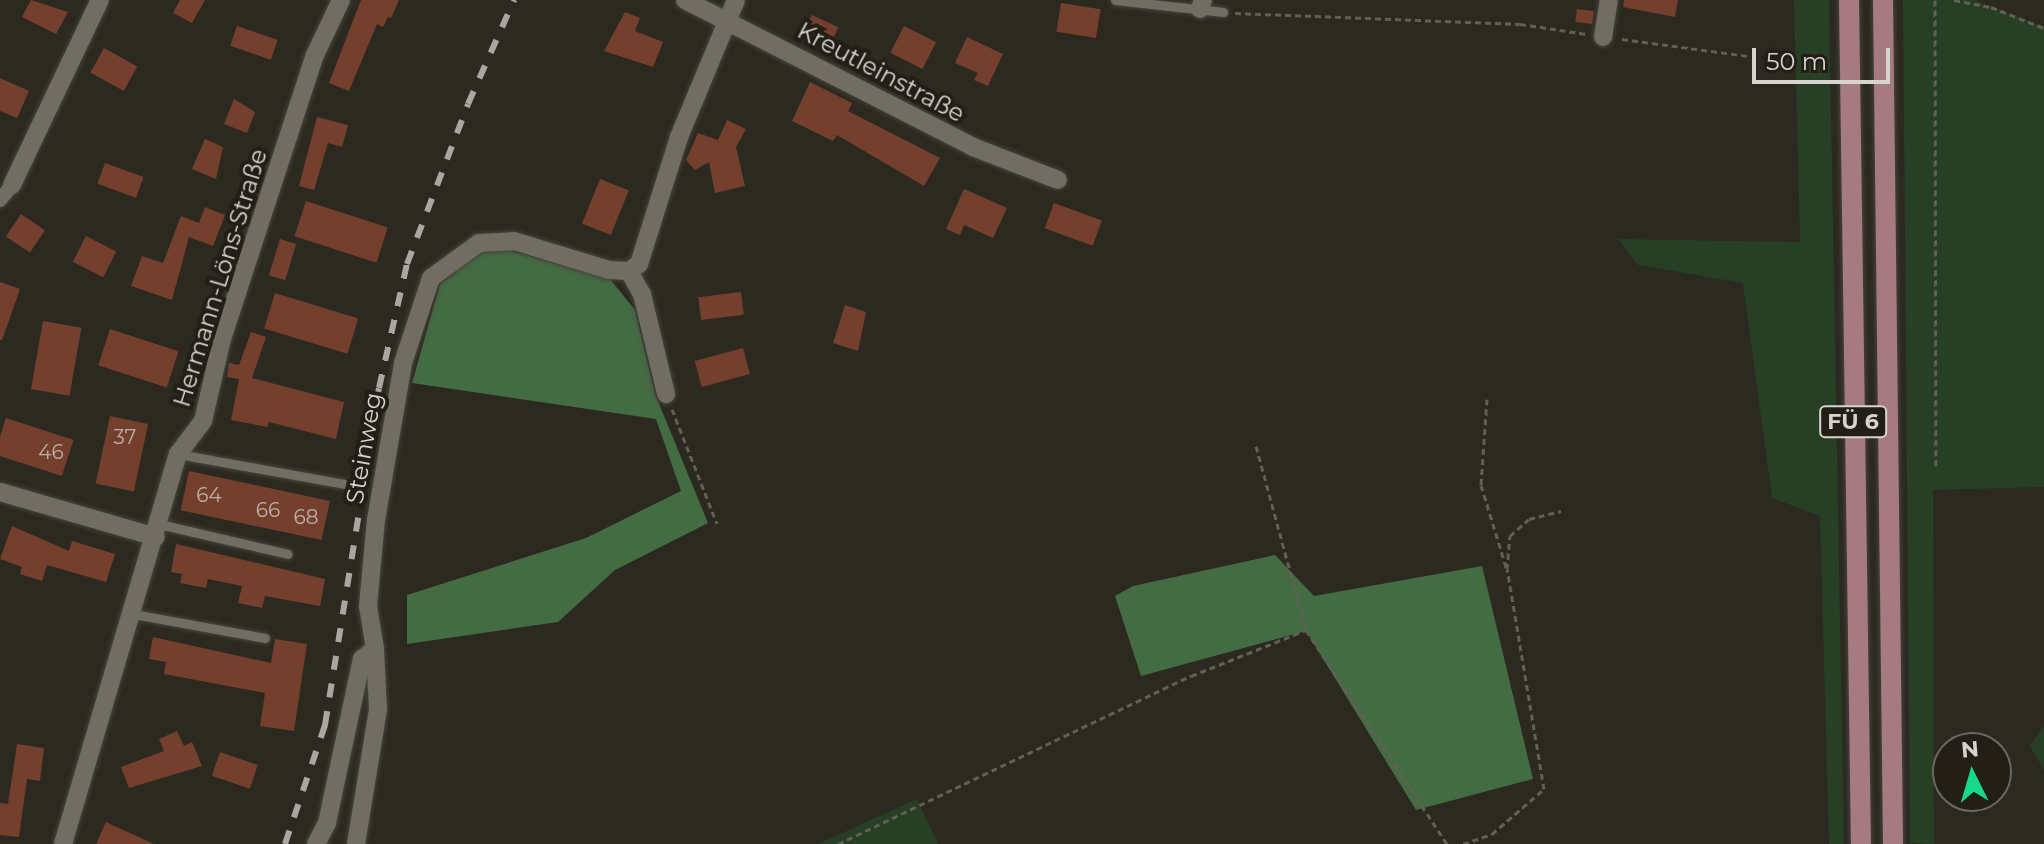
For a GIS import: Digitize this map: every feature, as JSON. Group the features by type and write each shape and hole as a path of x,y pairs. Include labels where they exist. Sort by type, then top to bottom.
{"main road":[{"name":"FÜ 6","path":"1849,0 1861,844"},
{"name":"FÜ 6","path":"1883,0 1893,844"}],"street":[{"path":"0,200 12,185 100,0"},
{"name":"Hermann-Löns-Straße","path":"63,844 178,454 203,421 222,339 315,55 341,0"},
{"name":"Kreutleinstraße","path":"685,0 728,19 973,147 1058,180"},
{"path":"666,394 634,267 679,137 736,0"},
{"path":"1603,37 1609,0"},
{"name":"Steinweg","path":"357,837 378,709 375,649 368,606 376,520 403,363 431,278 479,243 514,241 609,270 634,267"},
{"path":"0,492 158,530"},
{"path":"316,844 327,823 362,659 375,649"},
{"path":"327,823 357,837"}],"lane":[{"path":"1115,0 1202,5 1223,12"},
{"path":"178,454 345,484"},
{"path":"158,530 288,554"},
{"path":"133,614 265,638"}],"path":[{"path":"1935,0 1936,468"},
{"path":"1954,0 1991,7 2044,28"},
{"path":"1223,12 1506,23 1747,56"},
{"path":"666,394 717,524"},
{"path":"1463,844 1492,834 1544,789 1507,569 1481,485 1487,399"},
{"path":"1256,446 1306,630 1447,844"},
{"path":"1507,569 1510,536 1529,519 1561,511"},
{"path":"838,844 1191,676 1306,630"}],"green space":[{"path":"1794,0 1829,0 1844,844 1829,844 1820,516 1772,498 1743,283 1638,265 1618,239 1800,242"},
{"path":"1903,0 1974,0 2044,27 2044,487 1933,490 1934,844 1910,843"},
{"path":"512,251 610,279 635,310 655,394 708,523 615,570 558,622 407,644 407,595 586,538 681,491 656,419 412,383 440,284 480,252"},
{"path":"1275,555 1314,596 1482,566 1533,779 1416,810 1306,631 1141,676 1115,596 1133,586"},
{"path":"2044,725 2044,770 2030,746"},
{"path":"917,799 938,844 818,844"}],"building":[{"path":"31,0 68,12 56,34 22,17"},
{"path":"180,0 205,0 192,23 173,13"},
{"path":"361,0 399,0 383,27 377,24 349,91 329,83"},
{"path":"1624,0 1678,0 1675,17 1623,7"},
{"path":"1061,3 1101,9 1096,38 1056,32"},
{"path":"1577,9 1594,11 1592,24 1575,22"},
{"path":"625,12 640,18 635,31 663,42 653,67 604,51"},
{"path":"812,15 838,27 830,45 804,33"},
{"path":"237,26 278,40 271,60 230,46"},
{"path":"904,26 936,42 922,69 890,53"},
{"path":"967,37 1003,54 988,86 974,80 978,73 955,63"},
{"path":"104,48 137,66 124,91 90,72"},
{"path":"0,78 29,91 17,118 0,111"},
{"path":"810,82 852,103 848,111 940,158 924,186 837,135 833,141 792,121"},
{"path":"234,99 255,112 247,133 224,124"},
{"path":"317,117 348,125 342,147 328,143 314,190 299,186"},
{"path":"727,120 746,129 736,147 745,186 715,193 709,162 695,170 686,160 698,133 718,140"},
{"path":"205,139 223,147 216,179 192,169"},
{"path":"105,163 144,177 136,198 97,184"},
{"path":"600,179 629,191 611,235 582,224"},
{"path":"964,189 1007,208 993,238 964,225 960,235 946,229"},
{"path":"306,201 388,228 376,263 295,236"},
{"path":"1054,203 1102,220 1093,246 1045,228"},
{"path":"205,207 225,215 213,246 189,237 172,300 131,286 142,256 163,263 181,216 199,223"},
{"path":"21,214 45,230 30,253 6,236"},
{"path":"86,236 116,251 103,277 73,262"},
{"path":"280,239 296,244 285,280 269,275"},
{"path":"0,282 20,289 2,340 0,340"},
{"path":"741,292 744,315 701,320 698,297"},
{"path":"275,293 358,318 347,354 264,328"},
{"path":"845,305 866,312 858,351 833,343"},
{"path":"43,321 81,328 69,396 31,389"},
{"path":"110,329 178,351 167,387 98,365"},
{"path":"251,332 266,337 252,378 344,402 336,439 269,422 267,427 231,420 239,379 227,377 229,363 239,365"},
{"path":"743,348 750,374 702,387 695,361"},
{"path":"110,416 148,424 134,492 96,483"},
{"path":"6,418 74,440 62,476 0,456 0,436"},
{"path":"189,471 330,501 322,540 181,510"},
{"path":"12,526 69,551 72,541 115,554 106,582 47,565 42,581 20,574 22,567 0,559"},
{"path":"176,544 325,579 320,606 265,596 262,608 238,603 242,586 208,579 206,588 180,583 182,574 171,572"},
{"path":"153,637 271,663 275,639 307,644 294,731 260,726 265,693 164,674 166,662 149,659"},
{"path":"177,731 184,746 192,742 202,766 129,788 121,767 164,751 159,739"},
{"path":"17,744 44,748 40,781 27,779 19,837 0,835 0,803 8,804"},
{"path":"220,752 258,765 250,789 212,776"},
{"path":"106,822 121,829 154,844 96,844"}],"railway":[{"path":"285,844 325,725 379,388 407,264 468,104 514,0"}]}
